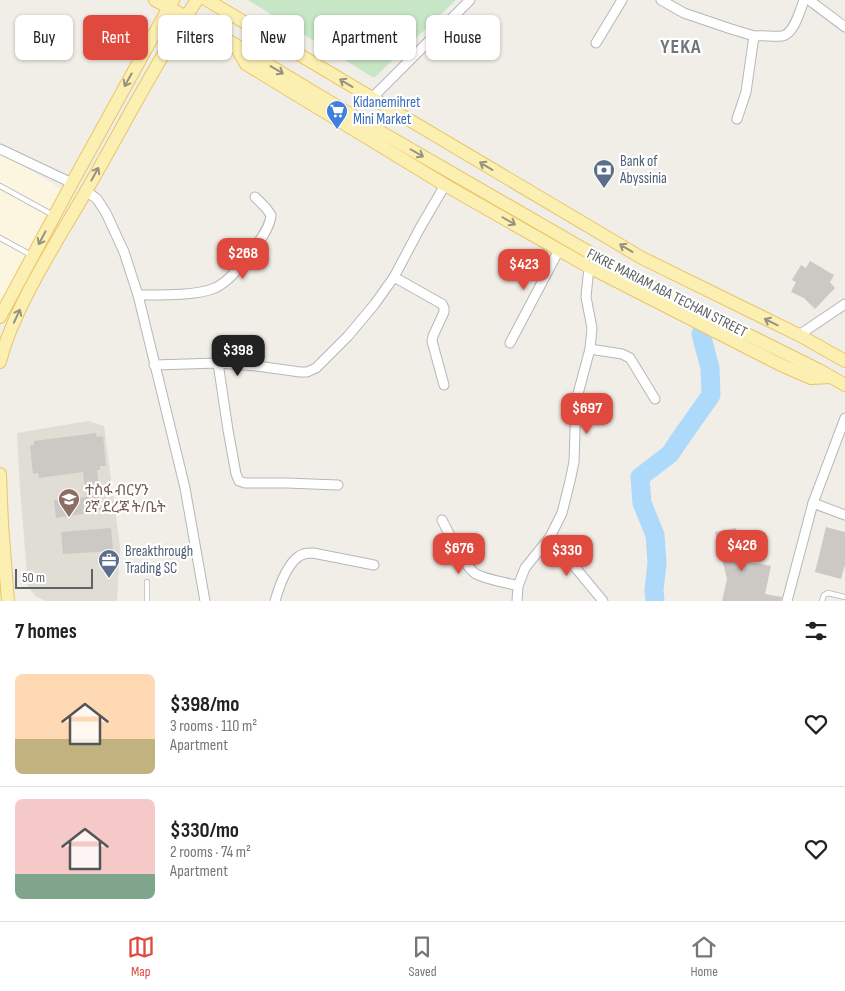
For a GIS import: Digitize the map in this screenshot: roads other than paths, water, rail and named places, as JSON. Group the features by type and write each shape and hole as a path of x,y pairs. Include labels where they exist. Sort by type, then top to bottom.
{"main road":[{"name":"FIKRE MARIAM ABA TECHAN STREET","path":"155,0 171,4 184,15"},
{"path":"187,15 197,0"},
{"name":"FIKRE MARIAM ABA TECHAN STREET","path":"207,0 642,258 799,335 845,361"},
{"path":"0,317 171,4"},
{"name":"FIKRE MARIAM ABA TECHAN STREET","path":"232,43 353,116 632,277 845,384"},
{"path":"235,45 246,64 445,185 589,267 781,365 811,378 831,377"},
{"path":"0,362 10,330 31,284 161,60"},
{"path":"632,277 642,258"},
{"path":"0,474 8,601"}],"street":[{"path":"372,98 470,0"},
{"path":"596,43 622,0"},
{"path":"661,0 684,13 754,36 783,36 788,33 793,28 804,0"},
{"path":"809,0 845,27"},
{"path":"737,119 746,92 754,36"},
{"path":"0,149 72,183"},
{"path":"154,364 218,363 300,372 307,372 316,368 348,336 394,277 445,185"},
{"path":"86,191 97,199 106,213 124,252 138,295 185,488 205,601"},
{"path":"138,295 182,294 203,291 215,288 228,279 256,246 271,221 271,215 255,197"},
{"path":"510,343 559,250"},
{"path":"516,601 518,586 525,568 550,537 562,512 570,481 574,462 576,401 590,349 592,328 586,297 589,267"},
{"path":"394,277 442,304 444,308 432,341 444,385"},
{"path":"799,335 845,304"},
{"path":"590,349 622,354 630,358 655,399"},
{"path":"218,363 228,430 239,481 245,484 338,485"},
{"path":"787,601 813,502 845,418"},
{"path":"813,502 845,514"},
{"path":"442,520 468,567 475,573 490,579 518,586"},
{"path":"550,537 603,601"},
{"path":"275,601 288,570 296,558 304,553 314,553 374,565"}],"lane":[{"path":"0,186 55,215"},
{"path":"0,238 33,256"},
{"path":"147,582 147,601"},
{"path":"822,601 824,595 828,593 845,597"}],"waterway":[{"path":"655,601 654,590 657,563 655,535 642,503 640,477 670,454 711,395 710,368 701,334"}],"place":[{"name":"Kidanemihret Mini Market","path":"337,130"},
{"name":"Bank of Abyssinia","path":"604,189"},
{"name":"ተስፋ ብርሃን 2ኛ ደረጃ ት/ቤት","path":"69,518"},
{"name":"Breakthrough Trading SC","path":"109,579"}],"district":[{"name":"YEKA","path":"681,47"}]}
